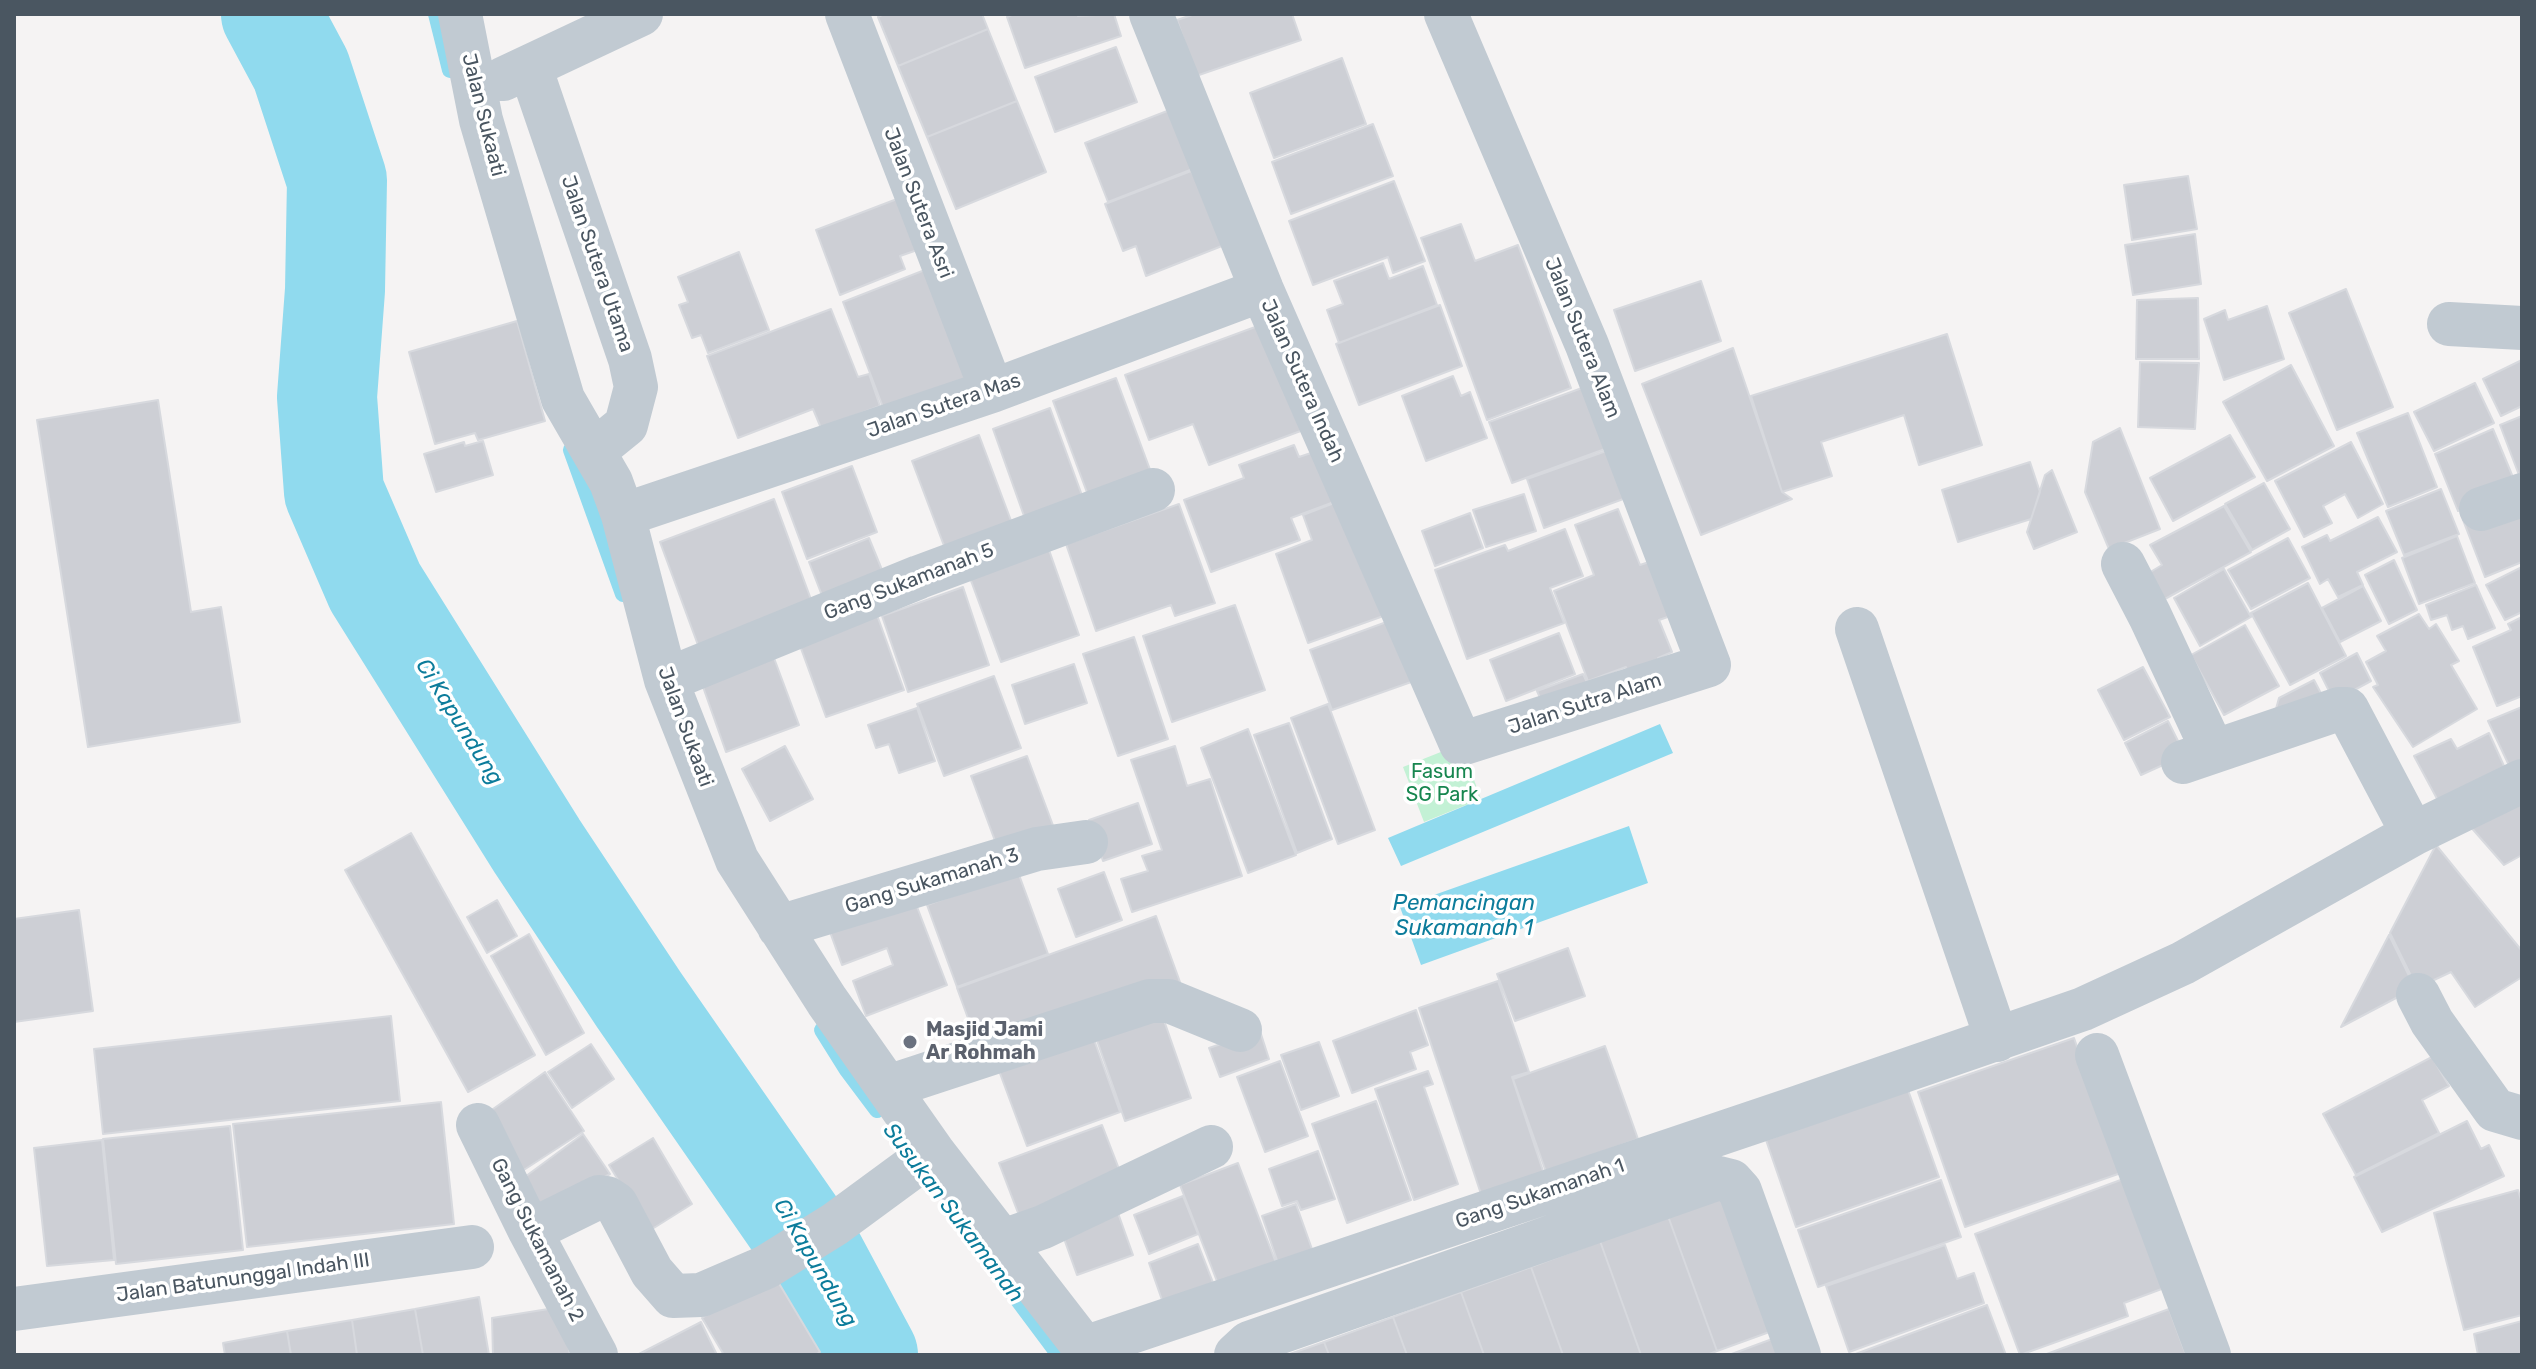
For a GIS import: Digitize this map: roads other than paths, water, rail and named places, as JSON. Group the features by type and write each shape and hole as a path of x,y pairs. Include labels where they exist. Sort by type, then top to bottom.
{"street":[{"name":"Jalan Sukaati","path":"460,14 481,120 563,399 611,482 623,515 666,680 737,860 827,1001 888,1087 918,1164 1003,1241 1087,1351"},
{"path":"476,92 641,14"},
{"name":"Jalan Sutera Asri","path":"847,14 992,391"},
{"name":"Jalan Sutera Indah","path":"1151,14 1262,290 1461,744"},
{"name":"Jalan Sutera Alam","path":"1446,14 1587,345 1709,665"},
{"name":"Jalan Sutera Utama","path":"548,58 636,387 626,425 594,451"},
{"name":"Jalan Sutera Mas","path":"623,515 992,391 1262,290"},
{"path":"2449,324 2522,328"},
{"name":"Gang Sukamanah 5","path":"666,680 919,577 1153,490"},
{"path":"2481,509 2522,495"},
{"path":"2123,564 2171,659 2198,756 2339,709 2347,709 2413,834"},
{"path":"1857,629 1997,1040"},
{"name":"Jalan Sutra Alam","path":"1461,744 1709,665"},
{"name":"Gang Sukamanah 1","path":"1087,1351 2083,1009 2183,963 2413,834 2522,781"},
{"name":"Gang Sukamanah 3","path":"779,927 1037,849 1086,842"},
{"path":"2418,995 2432,1022 2495,1110 2522,1118"},
{"path":"888,1087 1150,1001 1169,1001 1240,1030"},
{"path":"2097,1055 2209,1355"},
{"name":"Gang Sukamanah 2","path":"478,1125 596,1355"},
{"path":"1003,1241 1043,1227 1211,1147"},
{"path":"530,1231 599,1197 607,1198 616,1204 652,1272 673,1296 701,1295 766,1267 835,1224 918,1164"},
{"path":"1236,1355 1249,1343 1719,1178 1731,1181 1740,1191 1799,1355"},
{"name":"Jalan Batununggal Indah III","path":"14,1309 472,1247"}],"water":[{"path":"1660,724 1673,753 1401,866 1388,838"},
{"name":"Pemancingan Sukamanah 1","path":"1629,826 1648,883 1421,965 1400,907"}],"waterway":[{"name":"Ci Kapundung","path":"271,14 301,70 337,180 335,290 327,397 334,492 375,587 537,846 639,1000 809,1245 868,1355"},
{"path":"436,14 450,70"},
{"path":"571,450 623,594"},
{"name":"Susukan Sukamanah","path":"822,1030 877,1110"},
{"name":"Susukan Sukamanah","path":"950,1209 1059,1355"}],"place":[{"name":"Masjid Jami Ar Rohmah","path":"910,1042"}],"park label":[{"name":"Fasum SG Park","path":"1442,784"}]}
